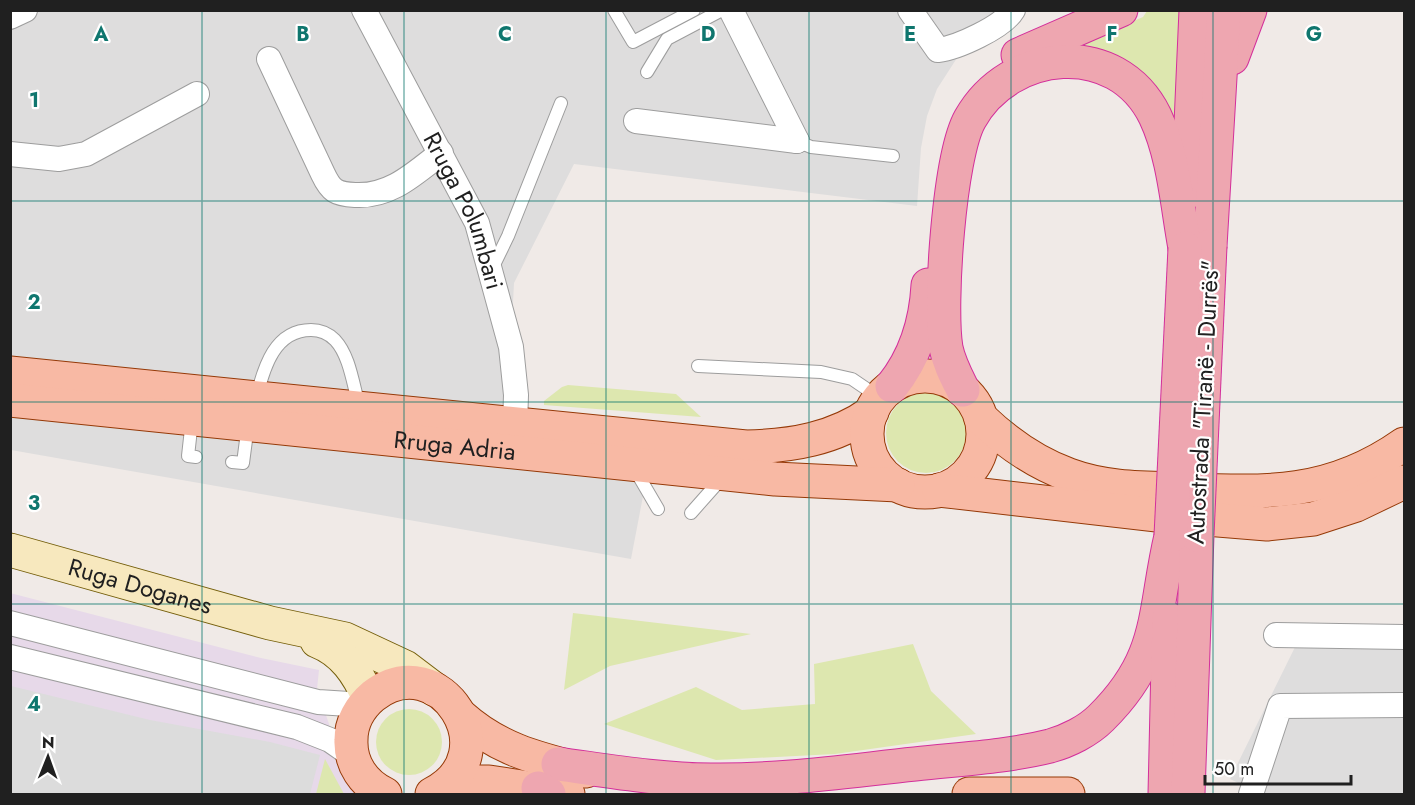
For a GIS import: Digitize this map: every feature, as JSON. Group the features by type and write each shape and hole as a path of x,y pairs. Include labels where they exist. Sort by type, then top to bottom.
{"highway":[{"path":"881,399 909,361 925,317 937,162 946,127 960,100 981,77 994,68 1031,49 1121,10"},
{"name":"Autostrada \"Tiranë - Durrës\"","path":"1188,795 1198,247 1196,10"},
{"name":"Autostrada \"Tiranë - Durrës\"","path":"1165,795 1171,536 1198,247 1221,95 1224,10"},
{"path":"1221,95 1236,43 1250,10"},
{"path":"963,390 949,359 945,332 945,293 953,182 969,120 983,99 1003,82 1022,71 1044,63 1067,61 1089,63 1123,79 1140,95 1154,114 1198,247"},
{"path":"553,785 659,778 711,780 791,777 1051,746 1078,735 1099,720 1128,687 1148,651 1171,536"}],"main road":[{"name":"Rruga Adria","path":"10,373 252,412 632,464 726,474 898,485"},
{"path":"939,490 962,479 978,459 984,435 981,418 975,402 949,381 933,376 908,378 881,399 867,437 871,453 884,475 898,485 922,492 939,490 1157,515 1267,524 1312,519 1356,505 1404,482"},
{"name":"Rruga Adria","path":"10,400 192,419 252,412 360,409 766,447 822,437 860,420 881,399"},
{"path":"981,418 1023,451 1055,469 1088,481 1117,487 1278,492 1336,479 1376,462 1404,444"},
{"name":"Ruga Doganes","path":"10,550 270,622"},
{"path":"270,622 345,639 405,667 447,698 461,716 482,735 499,744 553,785"},
{"path":"270,622 337,651 352,669 367,702"},
{"path":"386,795 362,776 352,756 353,725 367,702 389,687 420,684 434,689"},
{"path":"451,790 464,761 467,739 461,716"},
{"path":"451,790 489,782 690,795"},
{"path":"969,795 1068,795"}],"street":[{"path":"10,17 25,10"},
{"name":"Rruga Polumbari","path":"364,10 477,223 511,347 516,395 515,425"},
{"path":"731,10 797,141"},
{"path":"910,10 938,50 956,47 1002,22 1013,10"},
{"path":"269,59 326,181 338,194 372,196 381,194 400,184 441,153"},
{"path":"10,154 59,159 86,154 197,94"},
{"path":"636,121 797,141"},
{"path":"10,623 318,702 367,702"},
{"path":"1276,635 1404,637"},
{"path":"10,657 297,727 330,740 352,756"},
{"path":"1251,795 1280,706 1404,705"}],"lane":[{"path":"615,10 633,42 694,10"},
{"path":"646,72 668,39 722,10"},
{"path":"491,271 508,236 561,103"},
{"path":"797,141 811,147 893,156"},
{"path":"232,462 243,463 252,412 263,373 279,343 304,330 321,330 334,339 342,349 360,409"},
{"path":"698,366 821,372 852,379 881,399"},
{"path":"192,419 188,456 196,457"},
{"path":"632,464 658,509"},
{"path":"691,513 726,474"}],"shaded area":[{"path":"10,11 1007,11 965,31 957,58 937,89 927,116 921,148 917,206 574,164 514,283 505,456 648,470 631,559 11,450"},
{"path":"10,593 261,658 319,670 317,689 340,756 367,794 11,794"},
{"path":"1298,641 1404,643 1404,794 1256,794 1257,792 1230,779"},
{"path":"11,686 150,720 270,742 320,755 310,794 11,794"}],"green space":[{"path":"1147,11 1181,11 1177,129 1073,47 1143,17"},
{"path":"568,385 676,394 701,417 544,405 544,401"},
{"path":"918,393 934,393 948,400 959,411 966,425 963,448 948,466 934,473 918,473 904,466 893,455 886,441 886,425 893,411 904,400"},
{"path":"573,613 751,634 610,666 564,690"},
{"path":"913,644 931,691 976,734 835,754 716,760 604,724 696,687 742,710 815,704 814,664"},
{"path":"409,709 422,711 432,719 440,729 442,742 440,755 432,765 422,773 409,775 396,773 386,765 378,755 376,742 378,729 386,719 396,711"},
{"path":"325,759 344,794 316,794"}]}
